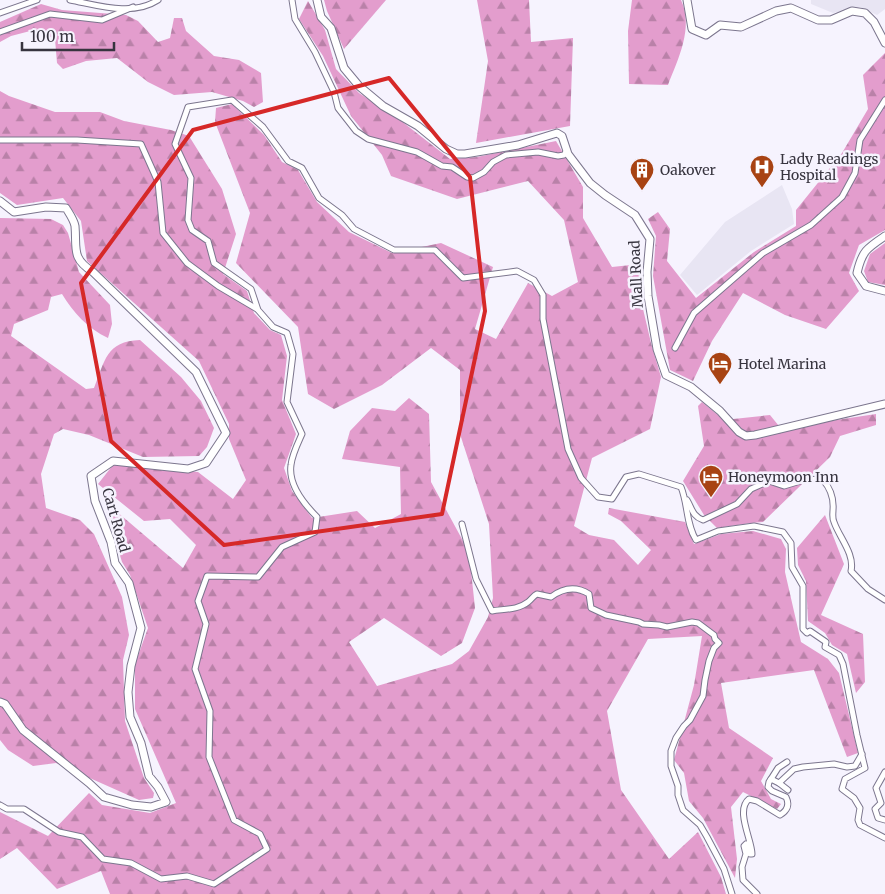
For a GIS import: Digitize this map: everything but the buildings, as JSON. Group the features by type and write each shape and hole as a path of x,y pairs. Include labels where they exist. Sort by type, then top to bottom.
{"main road":[{"name":"Mall Road","path":"317,0 321,17 331,28 344,68 355,82 369,96 407,118 446,149 457,154 465,154 518,145 557,133 562,136 576,167 590,183 635,215 650,239 647,272 648,296 657,349 666,375 691,387 720,411 739,432 746,436 885,404"},
{"path":"687,0 692,29 706,36 720,25 741,27 776,11 791,8 818,20 831,20 852,12 865,13 874,22 885,43"},
{"name":"Cart Road","path":"0,201 14,212 46,207 66,208 75,224 76,250 81,264 93,272 196,372 226,433 206,463 188,469 113,461 92,476 95,501 110,542 115,563 129,583 141,628 130,666 128,692 130,716 141,743 148,776 166,802 151,807 132,805 104,797 23,730 5,704 0,702"},
{"path":"885,236 866,249 861,257 857,272 866,286 885,290"}],"street":[{"path":"0,13 37,0"},
{"path":"70,0 102,8 144,6 158,0"},
{"path":"292,0 296,19 334,92 338,108 356,131 368,139 417,152 442,166 452,168 467,177 473,178 484,172 493,162 506,154 538,152 558,156 564,155 567,150"},
{"path":"0,32 50,14 102,20 133,7"},
{"path":"258,310 251,289 214,263 208,242 192,230 188,220 191,178 175,144 188,107 232,100 264,127 288,161 302,168 319,198 342,215 354,230 394,250 435,250 463,278 517,271 534,280 543,295 543,319 568,449 581,478 598,497 612,499 626,477 639,474 681,487 690,532 696,540 718,530 754,526 783,532 791,543 792,567 803,586 803,629 807,633 810,632 826,642 825,646 839,655 843,664 865,768 845,779 842,789 854,798 860,808 858,820 860,825 885,838"},
{"path":"675,348 694,313 763,253 811,225 842,198 854,173 860,140 885,100"},
{"path":"0,140 77,140 141,144 158,182 163,234 187,263 218,286 258,310 273,327 287,333 293,354 287,402 302,434 291,464 292,480 305,505 317,517 316,532 282,547 258,577 208,576 198,601 206,624 195,669 210,711 209,758 234,820 260,834 267,849 214,884 187,876 161,879 131,863 103,859 82,838 59,832 24,809 7,809 0,805"},
{"path":"684,496 693,513 703,520 737,504 751,489 769,481 784,486 807,480 823,480 832,493 833,521 849,555 851,571 874,594 885,600"},
{"path":"462,524 476,579 492,611 516,608 530,601 537,594 551,596 573,588 589,594 591,608 606,615 666,628 692,622 698,623 714,634 719,643 714,648 710,661 703,696 690,720 676,738 672,751 671,766 683,810 704,831 724,869 732,894"},
{"path":"779,783 794,769 834,764 847,767 855,766 862,754"},
{"path":"757,894 743,880 742,866 746,854 744,846 746,844 750,854 752,854 750,836 744,826 744,805 746,800 752,799 780,816 786,810 788,801 786,797 772,791 768,787 778,768 787,762"},
{"path":"885,772 876,788 881,803 875,809 878,818 885,820"},
{"path":"771,779 788,790"}],"highlighted area":[{"path":"389,78 470,177 485,311 442,514 224,545 111,441 81,283 193,130"}],"shaded area":[{"path":"811,0 885,0 885,9 877,15 860,7 833,13 811,4"},
{"path":"782,185 792,209 794,224 751,251 697,295 680,275 725,222"}],"green space":[{"path":"324,0 386,0 344,49"},
{"path":"477,0 529,0 531,42 573,38 570,126 476,143 488,61"},
{"path":"632,0 681,0 685,11 685,32 680,54 668,85 629,84 628,31"},
{"path":"308,1 325,30 336,69 359,93 400,120 450,159 477,157 556,141 583,187 583,218 612,267 640,264 640,296 661,377 650,429 592,458 574,526 589,535 614,540 638,565 651,550 621,521 608,514 609,508 685,522 694,544 721,534 753,531 781,539 786,549 785,572 801,642 828,659 839,673 858,753 847,757 814,670 721,683 729,728 773,758 761,781 771,799 781,804 777,809 743,792 731,807 737,859 735,878 703,818 689,801 684,773 674,760 694,685 702,636 648,639 607,711 621,790 669,859 698,832 721,877 726,894 110,894 101,871 57,889 17,848 0,859 0,812 48,836 89,793 102,805 150,813 176,803 135,709 135,664 148,628 130,575 122,562 103,500 183,568 196,545 170,519 144,521 98,484 113,465 198,472 233,499 246,480 229,439 229,424 199,361 87,261 81,221 63,198 17,205 0,193 0,91 55,112 100,112 124,121 171,130 189,136 222,189 236,234 223,274 247,291 254,313 270,330 281,335 287,356 282,400 296,434 284,468 292,491 312,518 357,511 375,528 401,514 400,467 342,459 350,431 372,408 395,411 409,398 429,414 431,482 469,552 475,608 462,643 441,656 384,618 349,642 377,686 452,664 469,651 488,617 493,598 489,524 460,434 460,370 431,348 382,385 334,409 308,394 298,327 236,263 250,213 215,122 216,108 232,104 264,135 282,162 298,170 317,202 349,232 392,253 441,243 493,267 475,329 496,339 528,283 552,296 578,282 564,220 528,181 457,199 391,176 382,155 351,116 323,56 299,19"},
{"path":"41,4 62,10 126,15 138,21 158,42 170,38 174,18 182,18 186,31 214,56 239,60 261,73 263,102 254,107 243,101 212,92 174,95 148,82 117,58 86,61 63,69 57,63 55,39 34,30 11,36 0,42 0,22"},
{"path":"885,53 885,230 859,245 849,273 859,291 826,329 785,315 743,293 712,341 693,381 670,370 653,276 656,236 648,219 658,212 670,229 667,261 696,298 754,252 796,226 796,210 842,153 868,109 863,75"},
{"path":"0,218 51,219 63,225 68,233 79,272 110,305 112,324 108,338 94,330 82,319 62,294 51,297 48,310 14,324 11,336 86,389 94,388 104,361 113,349 129,341 140,340 181,377 201,401 214,428 207,447 199,456 143,457 89,435 63,429 54,434 41,474 46,508 80,520 94,534 122,597 129,635 123,660 125,721 144,778 154,793 153,798 139,800 56,763 33,766 8,750 0,740"},
{"path":"885,243 885,285 868,282 864,271 870,254"},
{"path":"702,402 724,420 770,415 783,431 876,414 876,425 840,436 830,457 763,522 717,528 704,515 683,481 704,446 698,406"},
{"path":"825,515 844,564 821,615 863,634 865,682 856,693 847,654 832,645 825,633 808,621 806,581 798,565 797,548"}],"place":[{"name":"Lady Readings Hospital","path":"762,188"},
{"name":"Oakover","path":"642,191"},
{"name":"Hotel Marina","path":"720,385"},
{"name":"Honeymoon Inn","path":"711,498"}]}
